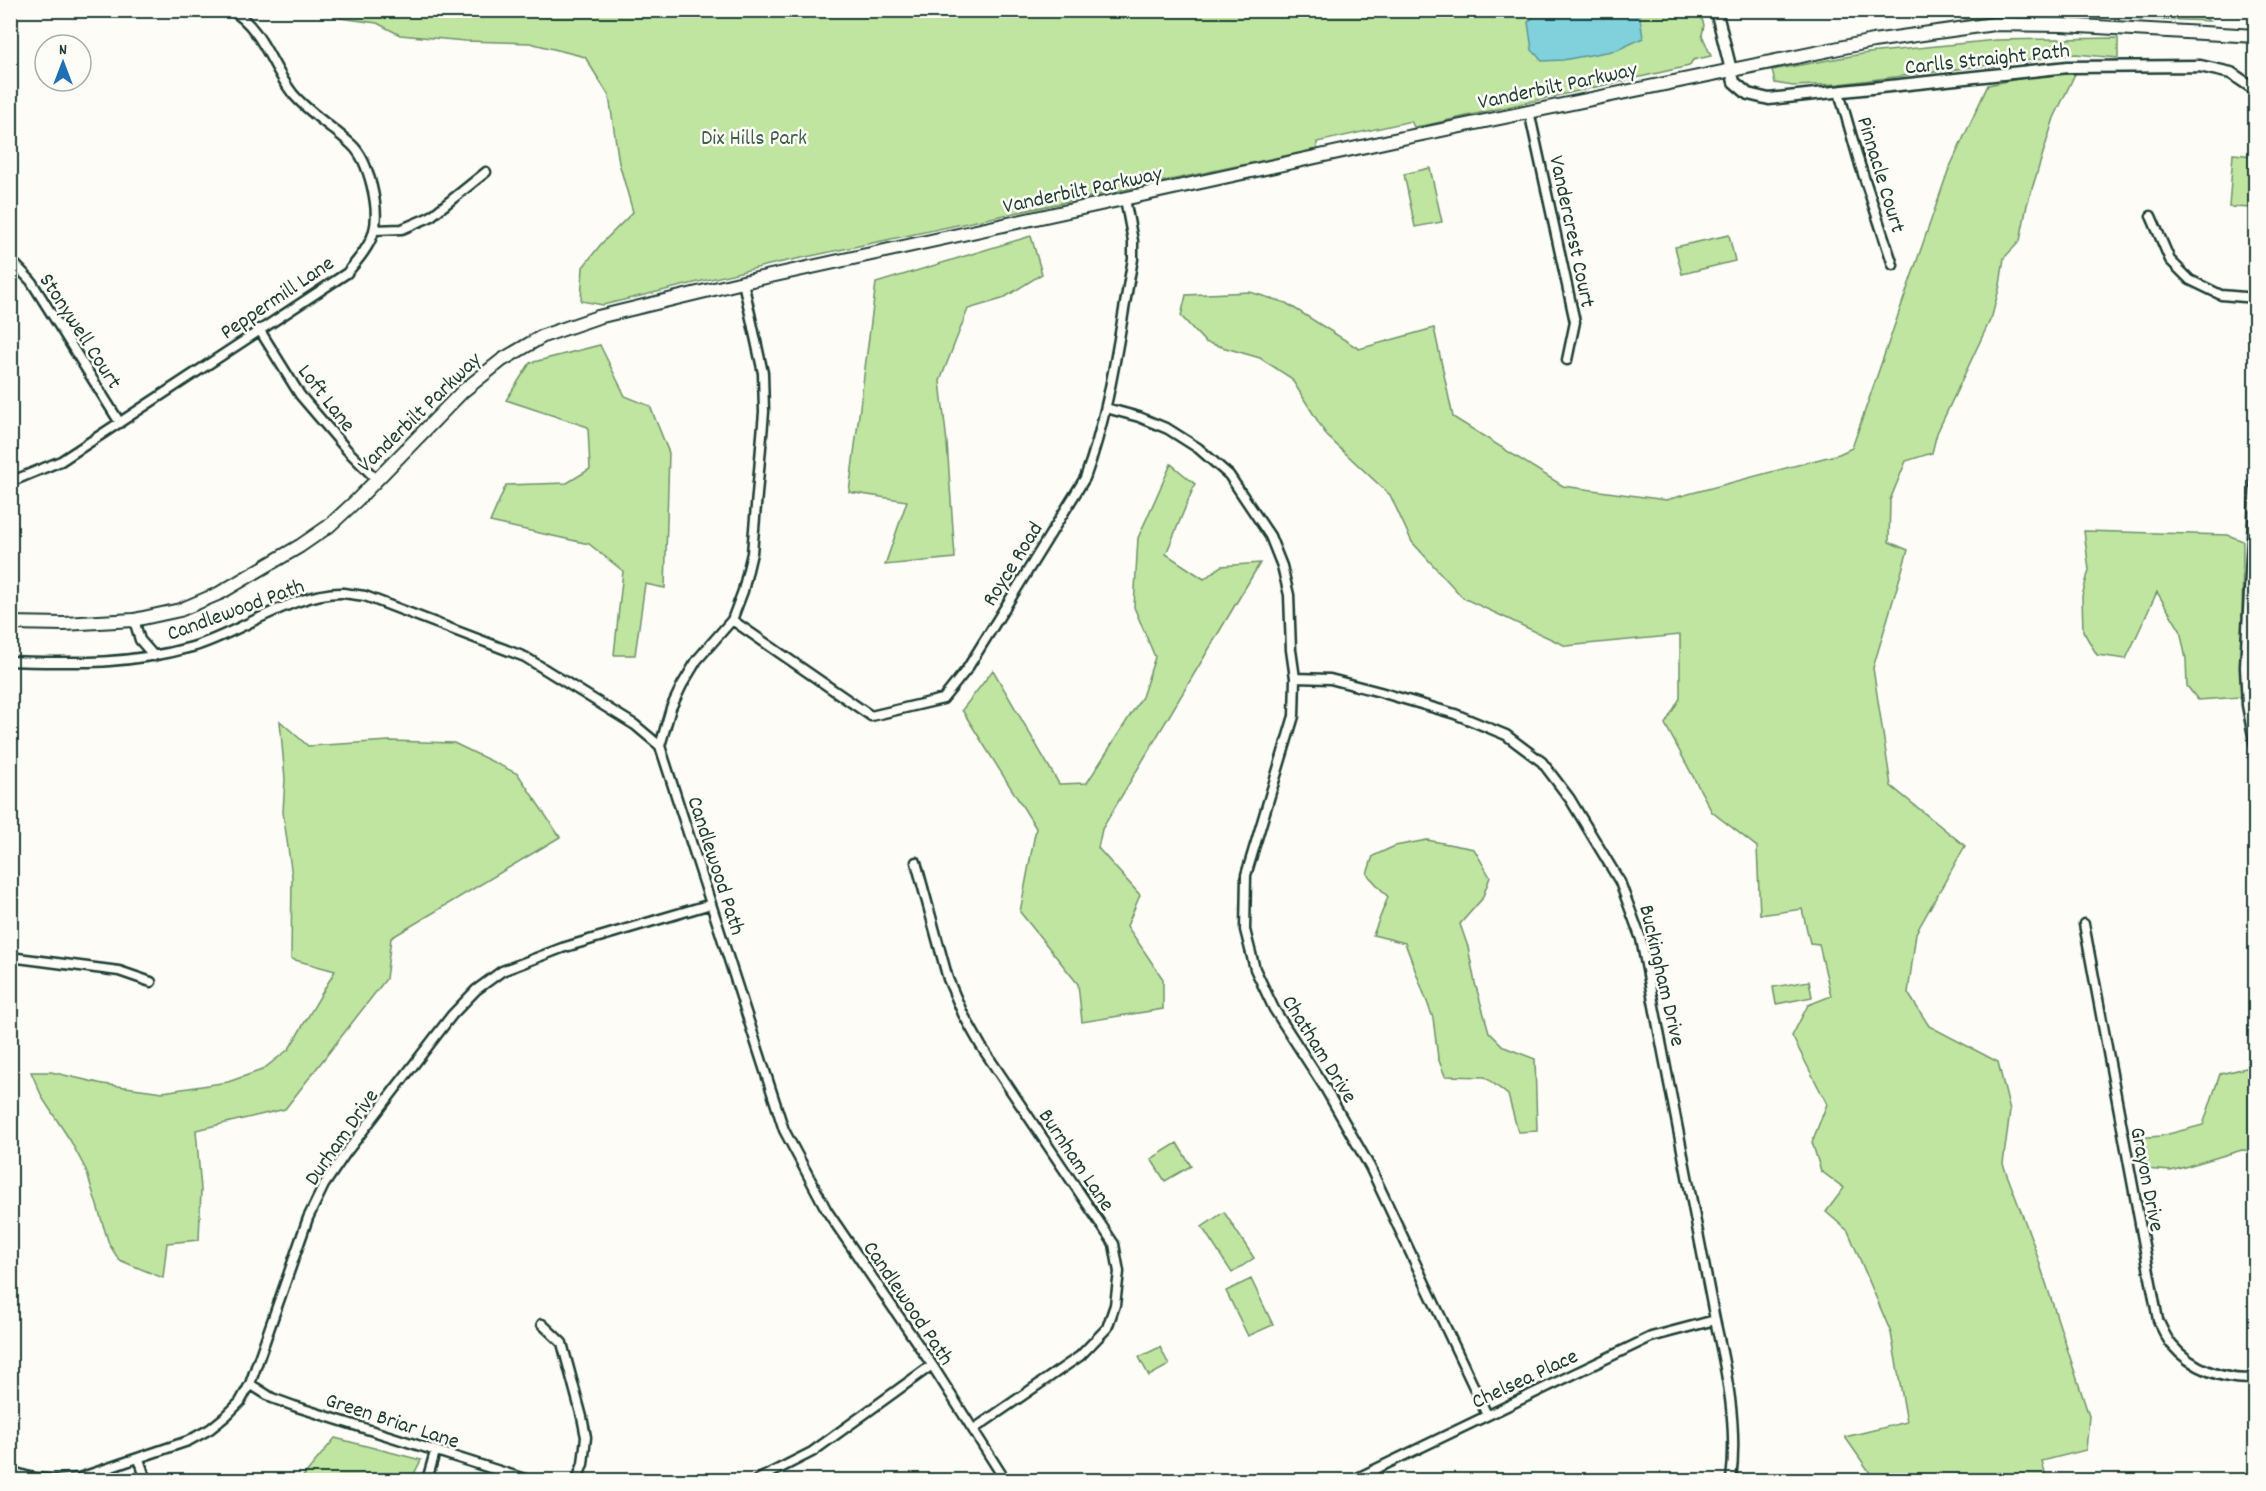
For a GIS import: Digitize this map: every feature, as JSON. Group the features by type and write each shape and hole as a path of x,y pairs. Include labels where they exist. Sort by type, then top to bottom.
{"main road":[{"name":"Vanderbilt Parkway","path":"10,623 64,624 134,620 180,610 220,593 266,567 329,526 463,391 502,360 543,336 598,317 743,282 1529,111 1873,41 1994,24 2062,25 2256,36"}],"street":[{"name":"Peppermill Lane","path":"10,482 61,461 347,273 360,256 374,230 374,192 366,167 354,146 307,109 292,92 253,29 231,10"},
{"name":"Carlls Straight Path","path":"1716,10 1734,82 1748,94 1769,99 2068,67 2200,66 2231,73 2256,90"},
{"name":"Pinnacle Court","path":"1839,92 1893,266"},
{"name":"Vandercrest Court","path":"1529,111 1575,322 1567,360"},
{"path":"374,230 402,229 430,217 486,172"},
{"name":"Royce Road","path":"732,620 871,716 943,699 967,669 1085,478 1096,449 1106,408 1133,260 1133,242 1125,199"},
{"path":"2151,216 2170,260 2190,280 2221,295 2256,298"},
{"name":"Stonywell Court","path":"10,259 35,287 120,423"},
{"path":"660,746 671,708 682,685 697,660 732,620 743,591 752,553 764,412 763,374 743,282"},
{"name":"Loft Lane","path":"259,329 300,395 340,442 377,480"},
{"name":"Chatham Drive","path":"1106,408 1139,417 1168,429 1198,448 1229,475 1270,536 1282,566 1289,595 1291,650 1295,678 1294,716 1246,875 1245,930 1253,959 1274,1009 1325,1088 1370,1167 1487,1414"},
{"path":"2256,482 2246,667 2248,705 2256,746"},
{"name":"Candlewood Path","path":"10,661 95,663 154,656 194,646 236,631 297,602 342,593 365,596 525,657 635,725 660,746 784,1130 827,1211 932,1365 1005,1480"},
{"name":"Candlewood Path","path":"134,620 140,640 154,656"},
{"name":"Buckingham Drive","path":"1295,678 1330,680 1380,692 1455,714 1506,735 1542,762 1570,799 1620,882 1641,939 1715,1320 1727,1371 1732,1408 1731,1480"},
{"name":"Burnham Lane","path":"916,862 948,979 963,1014 981,1046 1114,1244 1119,1272 1115,1305 1107,1328 1080,1356 974,1429"},
{"name":"Durham Drive","path":"10,1470 29,1477 54,1480 79,1478 188,1441 210,1429 240,1402 250,1384 308,1218 324,1185 345,1154 452,1015 476,990 502,971 562,948 711,904"},
{"name":"Grayon Drive","path":"2084,924 2158,1320 2171,1344 2191,1362 2216,1374 2247,1379 2256,1378"},
{"path":"10,957 119,971 151,982"},
{"name":"Chelsea Place","path":"1353,1480 1651,1337 1715,1320"},
{"path":"542,1324 562,1342 582,1417 586,1437 583,1464 577,1480"},
{"path":"757,1480 812,1452 932,1365"},
{"name":"Green Briar Lane","path":"250,1384 272,1398 294,1406 528,1480"},
{"path":"427,1480 435,1452"},
{"path":"139,1459 146,1480"}],"green space":[{"name":"Dix Hills Park","path":"1699,10 1704,25 1702,35 1711,56 1693,60 1689,66 1427,125 1414,127 1411,121 1317,142 1317,149 773,264 603,305 581,301 583,267 601,244 633,212 619,163 609,96 585,57 530,43 465,41 400,35 377,23 340,18 340,11"},
{"path":"2097,10 2198,11 2209,21 2125,18 2096,13"},
{"path":"1952,11 2021,11 2019,18 1966,19 1952,14"},
{"path":"2118,38 2118,58 2076,54 1839,84 1793,86 1775,83 1772,70 1868,53 1996,40"},
{"path":"2075,74 2054,118 2027,205 2020,241 2004,258 1992,316 1937,433 1932,453 1906,461 1890,500 1889,542 1908,550 1873,668 1891,786 1965,846 1916,933 1908,993 1929,1026 1998,1062 2010,1111 2003,1164 2033,1243 2089,1416 2086,1450 2042,1461 2047,1480 1875,1480 1845,1437 1907,1422 1891,1333 1848,1231 1826,1212 1844,1188 1821,1171 1812,1142 1827,1104 1792,1036 1808,1005 1831,996 1819,944 1810,943 1802,909 1760,915 1757,847 1712,812 1665,724 1680,698 1680,635 1566,646 1463,598 1412,542 1390,495 1327,436 1291,378 1260,358 1205,342 1181,316 1186,295 1250,292 1286,303 1359,349 1434,328 1453,417 1563,486 1666,500 1839,454 1852,448 1948,171 1988,85 2038,75"},
{"path":"2233,154 2255,156 2255,208 2229,207"},
{"path":"1430,168 1442,222 1415,227 1404,174"},
{"path":"1729,235 1735,261 1682,274 1675,247"},
{"path":"1031,236 1042,274 1002,299 968,309 940,381 955,558 885,565 907,501 849,492 876,283"},
{"path":"600,345 625,396 650,406 669,453 665,588 645,584 635,655 614,655 623,571 589,544 490,522 506,485 567,483 590,469 588,427 506,400 530,363"},
{"path":"1171,464 1195,484 1166,554 1204,579 1221,566 1260,563 1102,829 1098,848 1140,895 1127,926 1163,979 1163,1009 1082,1022 1078,984 1020,912 1036,828 962,710 993,670 1059,784 1087,783 1142,697 1155,657 1134,607 1138,538"},
{"path":"2084,531 2228,535 2243,541 2241,697 2198,700 2187,686 2186,659 2180,630 2157,592 2126,659 2097,655 2083,631 2082,596 2089,570"},
{"path":"280,721 308,746 390,741 454,743 518,774 560,837 391,938 386,979 285,1109 196,1130 201,1190 199,1240 167,1243 163,1278 119,1260 109,1244 86,1170 70,1140 43,1099 31,1072 51,1072 103,1084 163,1092 228,1082 262,1070 289,1049 335,971 291,959 292,876 283,812 285,779"},
{"path":"1427,840 1474,849 1490,877 1482,899 1460,924 1489,1032 1504,1047 1535,1059 1537,1131 1518,1132 1508,1095 1485,1077 1445,1076 1438,1058 1433,1018 1405,943 1373,935 1388,897 1367,874 1373,856 1395,846"},
{"path":"1809,981 1812,997 1776,1004 1773,987"},
{"path":"2255,1066 2255,1151 2242,1150 2171,1171 2145,1169 2137,1138 2161,1136 2203,1125 2220,1074"},
{"path":"1177,1143 1191,1166 1165,1181 1151,1159"},
{"path":"1224,1212 1254,1258 1232,1273 1202,1227"},
{"path":"1251,1279 1273,1325 1248,1336 1226,1291"},
{"path":"1160,1347 1169,1365 1149,1376 1139,1357"},
{"path":"335,1438 421,1460 411,1480 300,1480"}],"water":[{"path":"1541,10 1639,11 1643,38 1617,50 1563,60 1542,61 1532,50 1528,22"}]}
